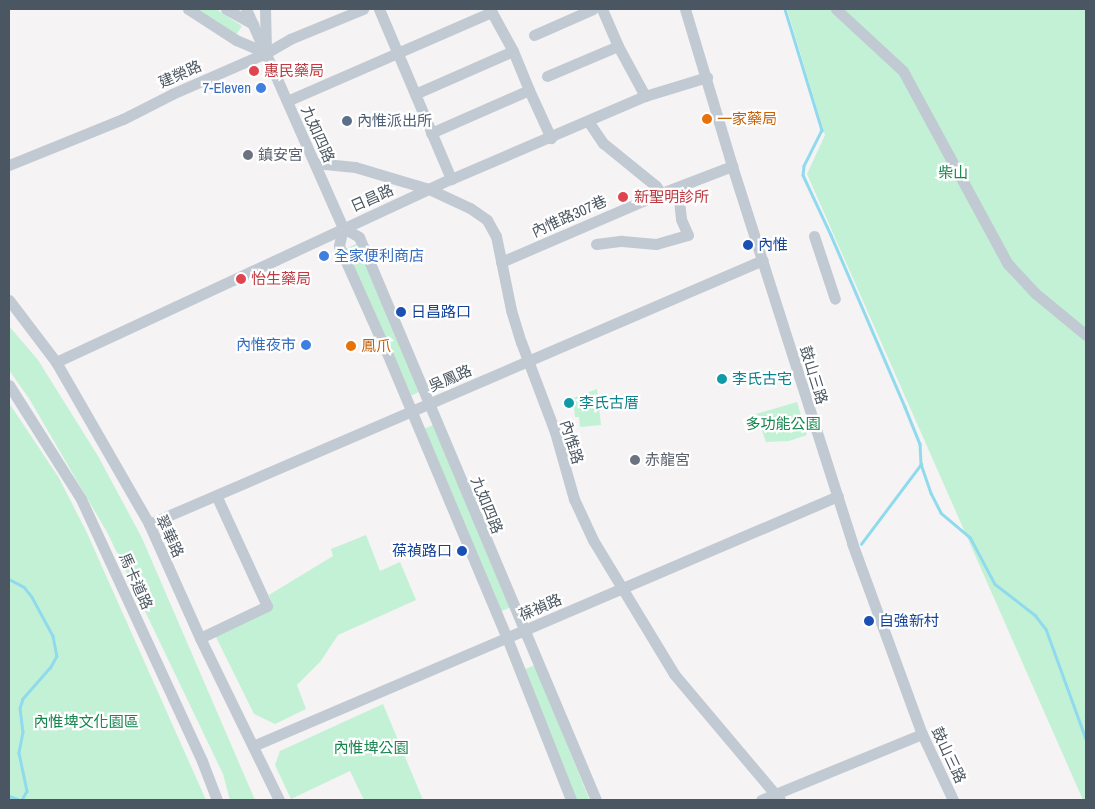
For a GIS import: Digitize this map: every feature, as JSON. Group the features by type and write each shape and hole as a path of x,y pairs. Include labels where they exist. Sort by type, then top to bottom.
{"street":[{"path":"188,9 236,40 266,53"},
{"path":"226,9 253,24"},
{"name":"九如四路","path":"246,9 343,228 339,246 507,638 571,800"},
{"name":"九如四路","path":"265,9 266,53"},
{"name":"建榮路","path":"9,165 96,131 266,53 290,39 363,9"},
{"path":"379,9 451,179"},
{"path":"534,35 593,9"},
{"path":"602,9 618,46 646,96"},
{"name":"鼓山三路","path":"685,9 707,77 732,166 876,609 922,734 954,800"},
{"path":"836,9 903,71 1008,264 1035,293 1086,334"},
{"path":"287,101 491,10 513,51 551,138"},
{"path":"547,76 618,46"},
{"path":"415,94 513,51"},
{"name":"日昌路","path":"56,362 451,179 646,96 707,77"},
{"path":"431,133 530,90"},
{"path":"588,121 603,143 656,186 661,193"},
{"name":"內惟路","path":"315,163 355,167 430,189 470,208 487,220 496,236 511,310 555,432 574,499 593,540 674,674 778,797"},
{"name":"內惟路307巷","path":"502,262 661,193 732,166"},
{"path":"596,244 622,241 656,244 688,235 681,219 678,188"},
{"name":"九如四路","path":"343,228 359,237 596,800"},
{"path":"814,236 835,299"},
{"name":"吳鳳路","path":"149,524 763,260"},
{"name":"翠華路","path":"9,300 56,362 149,524 200,638 279,800"},
{"name":"馬卡道路","path":"9,385 81,499 202,761 217,800"},
{"path":"200,638 267,606 216,495"},
{"name":"葆禎路","path":"253,746 838,496"},
{"path":"761,800 778,797 922,734"}],"green space":[{"path":"195,9 216,9 242,26 236,35"},
{"name":"柴山","path":"787,9 1086,9 1086,800 1083,800 807,174 825,135"},
{"path":"356,244 421,391 411,396 346,248"},
{"path":"9,326 38,360 98,456 142,538 255,800 230,800 223,774 108,534 30,400 9,370"},
{"path":"597,389 601,425 580,427 579,417 575,417 573,398"},
{"name":"多功能公園","path":"797,402 807,435 789,441 766,442 756,414"},
{"name":"內惟埤文化園區","path":"9,403 59,478 87,533 206,800 9,800"},
{"path":"433,425 510,607 501,611 424,429"},
{"path":"366,535 380,571 400,562 416,600 338,635 320,662 297,685 306,709 275,724 254,714 215,635 273,607 269,595 333,556 331,549"},
{"path":"535,665 590,800 577,800 524,669"},
{"name":"內惟埤公園","path":"383,704 423,800 364,800 350,771 291,799 275,765 280,751"}],"waterway":[{"path":"785,9 822,130 804,166 803,175 831,235 920,444 921,464 931,493 941,513 970,537 995,584 1035,615 1046,629 1086,739"},
{"path":"861,544 921,464"},
{"path":"9,579 24,587 32,597 53,636 57,656 51,667 23,699 20,708 23,732 19,753 27,791 22,800"},
{"path":"9,796 20,800"}],"place":[{"name":"惠民藥局","path":"254,71"},
{"name":"7-Eleven","path":"261,88"},
{"name":"一家藥局","path":"707,119"},
{"name":"內惟派出所","path":"347,121"},
{"name":"鎮安宮","path":"248,155"},
{"name":"新聖明診所","path":"623,197"},
{"name":"內惟","path":"748,245"},
{"name":"全家便利商店","path":"324,256"},
{"name":"怡生藥局","path":"241,279"},
{"name":"日昌路口","path":"401,312"},
{"name":"內惟夜市","path":"306,345"},
{"name":"鳳爪","path":"351,346"},
{"name":"李氏古宅","path":"722,379"},
{"name":"李氏古厝","path":"569,403"},
{"name":"赤龍宮","path":"635,460"},
{"name":"葆禎路口","path":"462,551"},
{"name":"自強新村","path":"869,621"}]}
